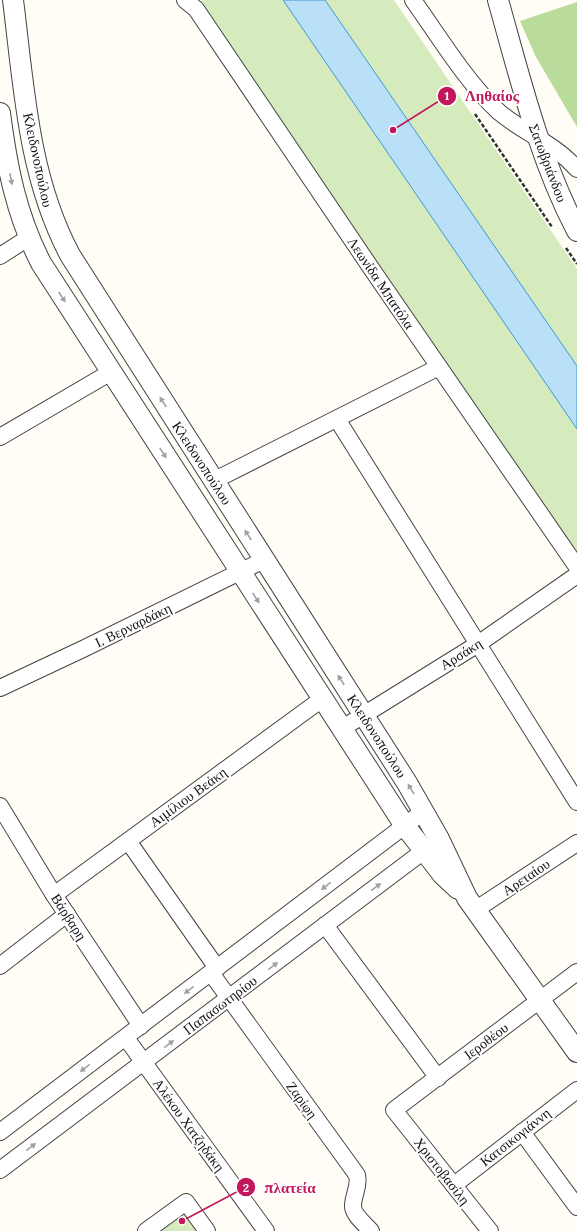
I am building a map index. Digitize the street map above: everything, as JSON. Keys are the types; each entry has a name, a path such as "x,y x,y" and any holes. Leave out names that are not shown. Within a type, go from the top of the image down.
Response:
{"street":[{"name":"Κλειδονοπούλου","path":"13,0 31,141 41,184 53,222 70,255 94,296 364,715 424,811 471,904 577,1052"},
{"name":"Λεωνίδα Μπατόλα","path":"186,0 196,9 577,567"},
{"path":"413,0 450,52 489,102 508,119 559,151 577,169"},
{"name":"Σατωβριάνδου","path":"498,0 537,137 558,192 570,237"},
{"name":"Κλειδονοπούλου","path":"0,113 14,194 28,238 41,263 239,572 405,826 443,875 471,904"},
{"path":"0,256 28,238"},
{"path":"214,481 439,367"},
{"path":"0,437 111,372"},
{"path":"336,419 577,802"},
{"name":"Ι. Βερναρδάκη","path":"0,688 264,560"},
{"name":"Αρσάκη","path":"341,729 478,644 577,575"},
{"name":"Αιμίλιου Βεάκη","path":"54,895 322,699"},
{"name":"Βάρβαρη","path":"0,806 54,895 141,1026"},
{"path":"0,1132 424,811"},
{"name":"Παπασωτηρίου","path":"0,1170 229,999 439,839"},
{"name":"Ζαρίφη","path":"128,841 214,971 229,999 357,1175 358,1182 353,1206 355,1212 371,1231"},
{"name":"Αρεταίου","path":"471,904 577,843"},
{"path":"0,966 67,914"},
{"path":"325,925 438,1078"},
{"name":"Ιεροθέου","path":"394,1110 577,972"},
{"name":"Αλέκου Χατζηδάκη","path":"126,1038 266,1231"},
{"name":"Κατσικογιάννη","path":"454,1185 577,1090"},
{"name":"Χριστοβασίλη","path":"394,1110 490,1231"},
{"path":"522,1132 577,1207"},
{"path":"146,1231 186,1202 207,1231"}],"path":[{"path":"473,112 554,231"},
{"path":"570,237 577,264"}],"green space":[{"path":"201,0 283,0 577,429 577,553 377,264 211,18"},
{"path":"325,0 394,0 577,269 577,366"},
{"path":"577,2 577,127 536,57 520,21"},
{"path":"183,1211 202,1231 155,1231"}],"water":[{"path":"283,0 325,0 577,366 577,429"}],"place":[{"name":"Ληθαίος","path":"393,130"},
{"name":"πλατεία","path":"182,1221"}]}
